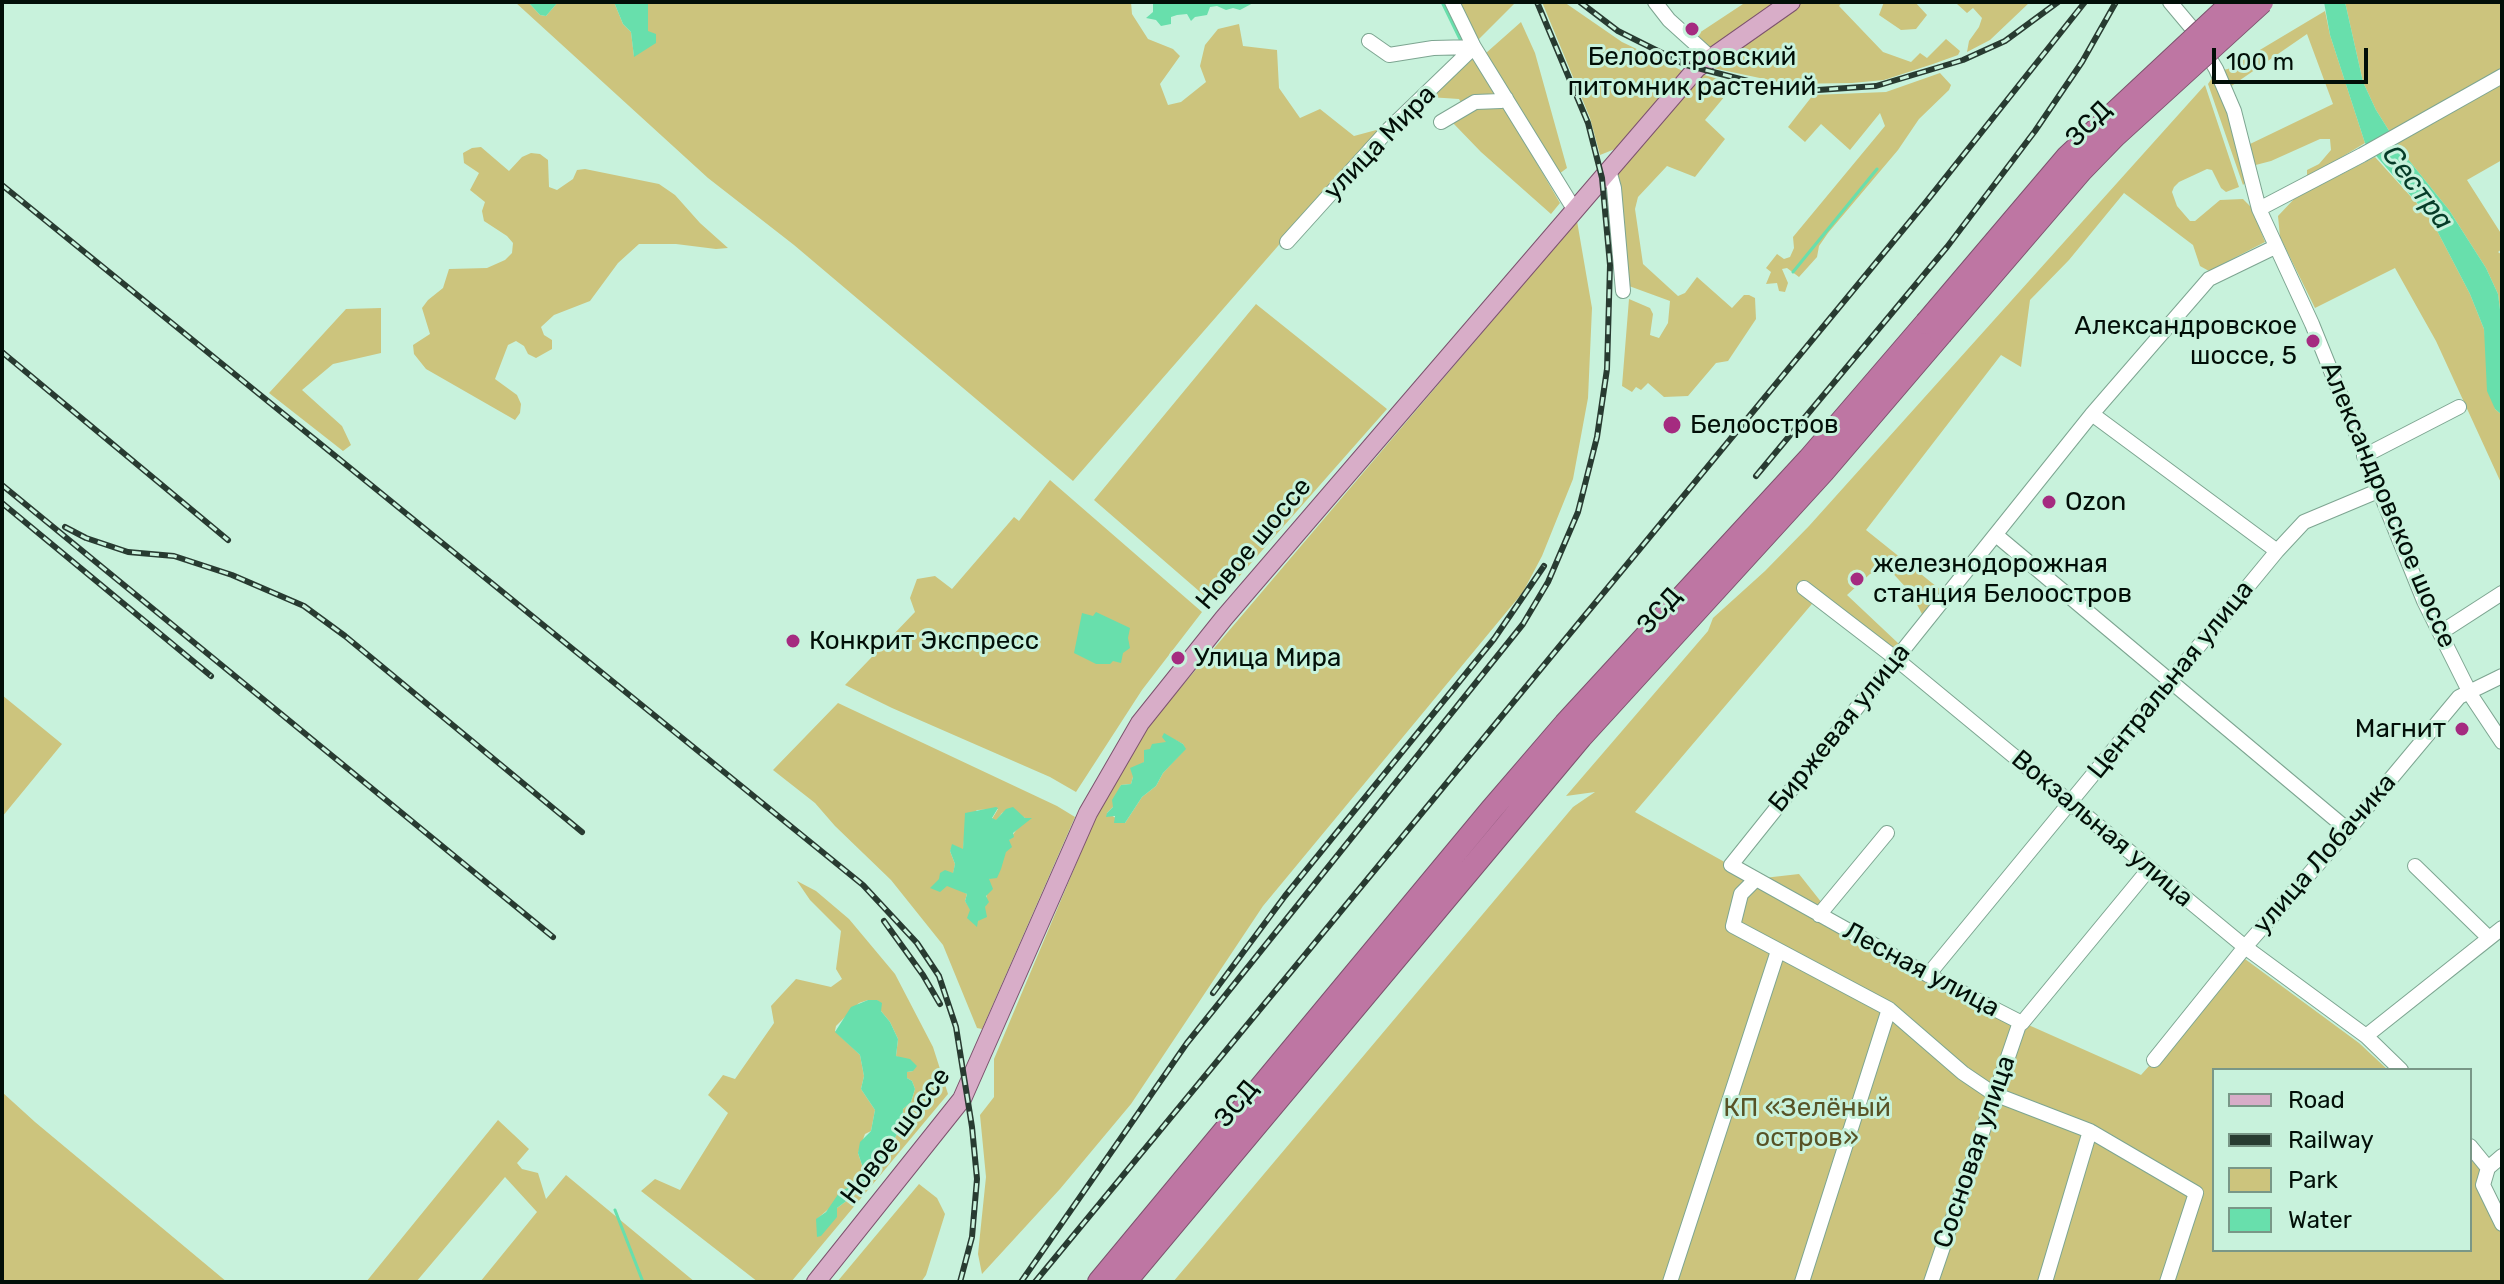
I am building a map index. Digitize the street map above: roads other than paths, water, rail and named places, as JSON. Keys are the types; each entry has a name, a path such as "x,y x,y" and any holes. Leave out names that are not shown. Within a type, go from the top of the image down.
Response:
{"highway":[{"name":"ЗСД","path":"1125,1282 1581,737 1813,483 2067,157 2233,2"},
{"name":"ЗСД","path":"1099,1282 1565,724 2081,171 2262,2"}],"main road":[{"name":"Новое шоссе","path":"816,1282 962,1099 1088,813 1140,723 1224,618 1697,68 1791,2"}],"street":[{"path":"1452,2 1474,47 1574,209"},
{"path":"1655,2 1669,20 1710,57"},
{"name":"Александровское шоссе","path":"2170,2 2204,48 2234,111 2259,209 2312,324 2378,491 2440,633 2469,690 2502,742"},
{"path":"1369,41 1389,55 1433,48 1474,47"},
{"name":"улица Мира","path":"1287,242 1388,130 1474,47"},
{"path":"2259,209 2502,76"},
{"path":"1441,122 1475,102 1506,98"},
{"path":"1609,170 1614,188 1623,291"},
{"name":"Биржевая улица","path":"1731,865 2092,414 2209,279 2275,247"},
{"path":"2364,456 2459,407"},
{"path":"2092,414 2277,551"},
{"name":"Центральная улица","path":"1928,975 2277,551 2304,522 2378,491"},
{"path":"1996,535 2348,830"},
{"name":"Вокзальная улица","path":"1804,588 1895,658 2245,947 2366,1036 2399,1068"},
{"path":"2440,633 2502,593"},
{"path":"2469,690 2502,676"},
{"name":"улица Лобачика","path":"2154,1060 2245,947 2459,697 2469,690"},
{"path":"1819,915 1887,833"},
{"name":"Лесная улица","path":"1731,865 1928,975 2022,1023 2149,869"},
{"path":"2415,866 2489,938"},
{"path":"1756,879 1741,894 1733,926 1889,1009 1963,1073 1994,1094 2090,1131 2196,1193 2167,1282"},
{"path":"2366,1036 2502,928"},
{"path":"1670,1282 1778,951"},
{"path":"1802,1282 1889,1009"},
{"name":"Сосновая улица","path":"1931,1282 2020,1022"},
{"path":"2045,1282 2090,1131"},
{"path":"2472,1148 2488,1168"},
{"path":"2502,1156 2488,1168 2483,1185 2502,1224"}],"water":[{"path":"528,2 558,2 546,16 540,15"},
{"path":"614,2 648,2 648,31 656,34 656,43 634,57 631,32 623,24"},
{"path":"1153,2 1255,2 1240,10 1210,7 1207,15 1191,21 1187,14 1177,15 1171,17 1171,24 1161,26 1156,20 1146,18 1153,12"},
{"name":"Сестра","path":"2324,2 2345,2 2363,82 2376,110 2403,153 2449,210 2486,268 2498,294 2502,325 2502,415 2495,409 2487,391 2484,329 2470,294 2431,219 2365,143 2330,35"},
{"path":"1096,612 1130,628 1130,648 1123,653 1121,663 1096,664 1074,653 1082,613 1093,616"},
{"path":"1164,733 1186,749 1163,773 1156,786 1142,797 1125,823 1114,823 1115,816 1106,817 1113,807 1112,800 1121,785 1131,784 1133,777 1130,768 1144,762 1144,750 1150,749 1152,744 1166,742 1162,737"},
{"path":"996,807 992,818 996,820 1006,809 1013,807 1025,818 1032,818 1013,833 1014,837 1009,840 1012,847 1006,852 997,878 989,879 993,889 986,896 989,902 985,907 987,917 978,921 977,927 967,918 970,910 965,901 967,894 947,886 940,892 930,888 939,879 940,873 945,870 953,873 955,864 950,851 952,844 963,849 965,813"},
{"path":"868,1000 882,1003 881,1011 898,1039 896,1056 910,1059 917,1066 907,1072 907,1078 915,1089 911,1102 903,1109 902,1123 887,1155 874,1166 857,1193 837,1208 837,1217 817,1237 816,1219 826,1212 841,1190 855,1186 863,1168 858,1153 860,1142 871,1131 875,1110 861,1089 864,1076 860,1055 835,1032 851,1007"}],"waterway":[{"path":"1442,2 1460,39"},
{"path":"1793,272 1877,169"},
{"path":"615,1210 643,1282"}],"railway":[{"path":"1021,1282 1187,1043 1523,624 1548,582 1578,512 1597,437 1607,369 1610,265 1602,178 1588,123 1537,2"},
{"path":"1580,2 1618,31 1686,65 1775,88 1818,90 1876,86 1963,60 2005,41 2058,2"},
{"path":"1035,1282 1926,202 2085,2"},
{"path":"1756,476 1947,247 2035,131 2082,62 2116,2"},
{"path":"2,185 863,885 917,943 939,976 956,1027 972,1127 977,1179 972,1237 960,1282"},
{"path":"2,352 228,540"},
{"path":"2,485 553,937"},
{"path":"2,503 211,676"},
{"path":"65,527 86,538 128,552 174,556 232,575 304,606 345,636 582,832"},
{"path":"1213,993 1285,896 1494,639 1544,566"},
{"path":"884,921 940,1004"}],"place":[{"name":"Белоостровский питомник растений","path":"1692,29"},
{"name":"Александровское шоссе, 5","path":"2313,341"},
{"name":"Белоостров","path":"1672,425"},
{"name":"Ozon","path":"2049,502"},
{"name":"железнодорожная станция Белоостров","path":"1857,579"},
{"name":"Конкрит Экспресс","path":"793,641"},
{"name":"Улица Мира","path":"1178,658"},
{"name":"Магнит","path":"2462,729"}],"park label":[{"name":"КП «Зелёный остров»","path":"1807,1123"}]}
